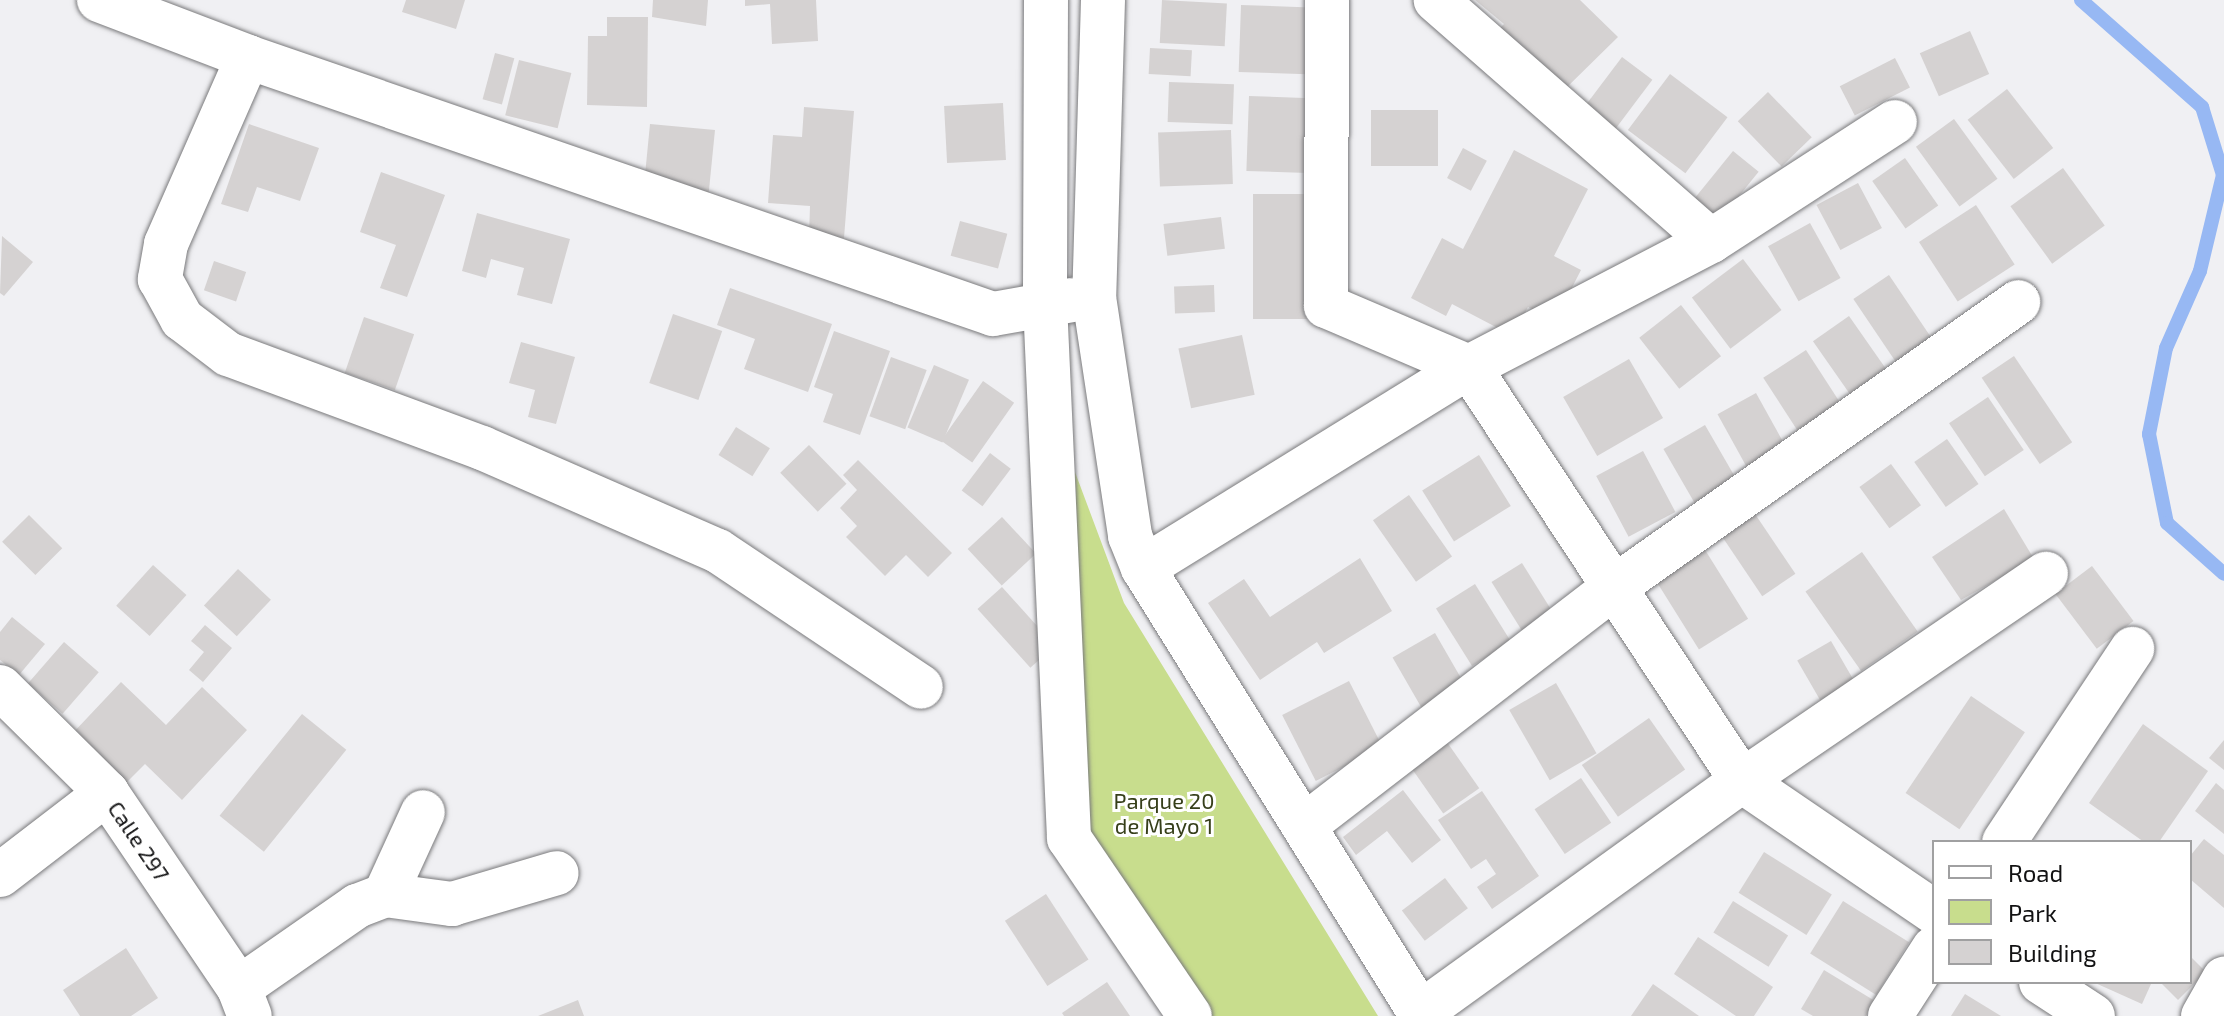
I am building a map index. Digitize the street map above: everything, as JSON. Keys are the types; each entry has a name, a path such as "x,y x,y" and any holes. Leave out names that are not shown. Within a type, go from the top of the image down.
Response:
{"street":[{"path":"1046,0 1045,303 1069,838 1190,1016"},
{"path":"1103,0 1094,297 1130,536 1143,568 1421,1015 1742,781 2046,574"},
{"path":"1327,0 1326,306 1469,367 1742,781 1932,911"},
{"path":"1436,0 1711,241"},
{"path":"98,1 248,57 993,314 1094,297"},
{"path":"248,57 166,244 160,279 182,319 228,354 482,448 718,551 921,687"},
{"path":"1143,568 1469,367 1711,241 1895,122"},
{"path":"1304,826 1613,588 2018,302"},
{"path":"2005,840 2132,649"},
{"name":"Calle 297","path":"0,687 107,793 244,1002"},
{"path":"0,875 107,793"},
{"path":"385,895 423,812"},
{"path":"244,1002 357,906 385,895 452,904 557,873"},
{"path":"1890,1016 1932,951"},
{"path":"2203,1016 2224,979"},
{"path":"2044,984 2093,1016"}],"green space":[{"name":"Parque 20 de Mayo 1","path":"1075,472 1124,603 1378,1016 1209,1016 1087,835"}],"building":[{"path":"406,0 465,0 456,29 402,12"},
{"path":"653,0 708,0 706,26 652,17"},
{"path":"745,0 816,0 818,41 772,44 770,4 745,6"},
{"path":"1162,0 1227,3 1225,46 1160,43"},
{"path":"1475,0 1580,0 1618,37 1563,91 1500,28 1504,24"},
{"path":"1241,5 1317,8 1315,75 1239,72"},
{"path":"607,17 648,17 647,107 587,105 588,36 607,36"},
{"path":"1970,31 1989,74 1939,96 1920,53"},
{"path":"1150,48 1192,50 1191,76 1149,74"},
{"path":"495,53 514,58 502,105 483,99"},
{"path":"1622,57 1652,80 1612,133 1582,111"},
{"path":"1895,58 1910,87 1855,116 1840,86"},
{"path":"519,60 571,73 558,128 505,115"},
{"path":"1670,74 1728,117 1685,173 1628,130"},
{"path":"1169,82 1234,84 1233,124 1168,122"},
{"path":"2007,89 2053,148 2014,179 1968,120"},
{"path":"1768,92 1812,137 1782,166 1738,121"},
{"path":"1249,96 1318,98 1315,173 1246,171"},
{"path":"1003,103 1006,160 947,163 944,106"},
{"path":"804,107 854,111 844,238 809,236 810,206 768,203 773,135 802,137"},
{"path":"1371,110 1438,110 1438,166 1371,166"},
{"path":"1954,119 1997,179 1959,206 1916,147"},
{"path":"249,124 319,148 300,201 257,187 248,212 221,204"},
{"path":"650,124 715,130 708,200 645,175"},
{"path":"1231,130 1233,184 1160,187 1158,133"},
{"path":"1463,148 1487,161 1471,191 1447,178"},
{"path":"1514,150 1588,189 1554,256 1581,270 1555,321 1528,307 1513,336 1452,304 1446,316 1411,298 1442,238 1463,249"},
{"path":"1733,151 1759,172 1711,230 1686,209"},
{"path":"1905,158 1938,206 1906,228 1872,181"},
{"path":"2063,168 2105,225 2052,264 2010,206"},
{"path":"381,172 445,195 407,297 380,288 396,245 360,232"},
{"path":"1858,183 1882,228 1840,250 1817,205"},
{"path":"1253,194 1313,194 1313,319 1253,319"},
{"path":"1976,205 2015,265 1958,302 1919,242"},
{"path":"477,213 570,239 552,304 517,295 524,268 491,259 486,278 462,271"},
{"path":"1221,217 1225,249 1167,256 1163,224"},
{"path":"960,221 1007,234 998,268 951,256"},
{"path":"1810,223 1841,278 1799,301 1768,246"},
{"path":"2,236 33,262 4,296 0,293"},
{"path":"1743,259 1782,310 1730,349 1692,298"},
{"path":"214,261 246,272 236,301 204,290"},
{"path":"1889,275 1931,338 1896,362 1853,299"},
{"path":"1214,285 1215,312 1175,313 1174,286"},
{"path":"730,288 832,324 808,392 744,369 755,339 717,325"},
{"path":"1681,305 1721,356 1679,389 1639,338"},
{"path":"673,314 722,331 698,400 649,383"},
{"path":"1849,316 1886,368 1850,394 1813,341"},
{"path":"364,317 414,334 395,390 345,373"},
{"path":"834,331 890,351 860,435 823,422 833,394 814,387"},
{"path":"1242,335 1255,395 1191,408 1178,349"},
{"path":"521,342 575,357 556,424 528,417 535,390 509,383"},
{"path":"1806,350 1841,404 1798,431 1763,378"},
{"path":"2014,356 2072,442 2040,464 1982,378"},
{"path":"891,357 927,370 905,429 869,416"},
{"path":"1629,359 1663,418 1597,456 1563,397"},
{"path":"934,365 969,380 942,442 907,428"},
{"path":"983,381 1014,403 972,463 941,441"},
{"path":"1756,393 1788,450 1749,471 1718,414"},
{"path":"1988,397 2024,450 1985,476 1949,423"},
{"path":"1705,425 1744,493 1702,517 1663,449"},
{"path":"736,427 770,448 752,476 719,455"},
{"path":"1947,439 1979,484 1946,507 1914,462"},
{"path":"809,445 847,484 818,512 780,473"},
{"path":"1643,451 1675,512 1629,537 1596,476"},
{"path":"990,453 1011,469 982,506 962,491"},
{"path":"1479,455 1511,506 1454,541 1422,491"},
{"path":"858,460 952,553 928,577 906,555 885,576 846,537 857,526 840,508 857,490 843,475"},
{"path":"1891,464 1921,505 1889,528 1859,487"},
{"path":"1409,495 1452,556 1416,582 1373,520"},
{"path":"1749,505 1795,574 1762,596 1716,527"},
{"path":"2004,509 2034,559 1961,600 1932,557"},
{"path":"29,515 62,548 35,575 2,542"},
{"path":"1002,517 1036,554 1002,586 968,549"},
{"path":"1702,545 1748,619 1699,650 1653,576"},
{"path":"1862,552 1918,631 1861,671 1805,592"},
{"path":"1360,558 1392,611 1324,653 1317,642 1260,680 1208,603 1244,579 1270,617"},
{"path":"1522,563 1558,620 1527,639 1491,582"},
{"path":"153,565 186,595 150,636 116,606"},
{"path":"2092,566 2134,621 2097,649 2055,594"},
{"path":"238,569 271,600 237,636 204,606"},
{"path":"1475,584 1511,642 1472,666 1436,608"},
{"path":"1002,587 1055,646 1030,668 977,609"},
{"path":"12,617 45,644 19,675 0,660 0,632"},
{"path":"205,625 232,648 203,682 189,670 204,652 191,641"},
{"path":"1435,633 1468,690 1426,715 1393,658"},
{"path":"1831,641 1854,681 1820,700 1797,660"},
{"path":"64,642 99,672 63,714 28,684"},
{"path":"1349,681 1383,747 1316,781 1282,715"},
{"path":"121,682 166,725 202,687 247,730 182,800 145,764 124,785 71,735"},
{"path":"1556,683 1596,753 1550,780 1509,710"},
{"path":"1971,696 2025,732 1959,829 1906,793"},
{"path":"302,714 346,750 264,852 220,816"},
{"path":"1649,718 1685,770 1618,817 1582,765"},
{"path":"2143,724 2208,771 2160,840 2141,840 2089,803"},
{"path":"1442,735 1479,788 1443,813 1406,760"},
{"path":"2224,740 2224,770 2209,758"},
{"path":"1581,778 1611,823 1565,854 1535,809"},
{"path":"2216,783 2224,790 2224,834 2195,811"},
{"path":"1403,790 1441,840 1412,863 1387,831 1356,855 1343,837"},
{"path":"1482,791 1539,876 1492,909 1477,887 1496,874 1486,859 1471,869 1438,820"},
{"path":"2204,839 2224,855 2224,908 2192,881 2192,854"},
{"path":"1764,852 1832,894 1806,935 1739,893"},
{"path":"1445,878 1468,908 1425,941 1402,910"},
{"path":"1046,894 1088,959 1047,986 1005,921"},
{"path":"1733,901 1788,935 1769,967 1713,932"},
{"path":"1843,901 1909,942 1876,995 1810,954"},
{"path":"1698,937 1773,987 1754,1016 1736,1016 1674,974"},
{"path":"126,948 158,998 131,1016 80,1016 63,990"},
{"path":"2192,958 2206,972 2178,1000 2162,984 2192,984"},
{"path":"1824,970 1875,1001 1866,1016 1813,1016 1801,1009"},
{"path":"1107,982 1130,1016 1064,1016 1062,1013"},
{"path":"1653,984 1699,1016 1631,1016"},
{"path":"2097,984 2151,984 2142,1004"},
{"path":"1965,994 2001,1016 1951,1016"},
{"path":"578,1000 584,1016 538,1016"}],"waterway":[{"path":"2081,0 2202,107 2223,175 2200,271 2166,348 2149,434 2167,523 2224,574"}]}
